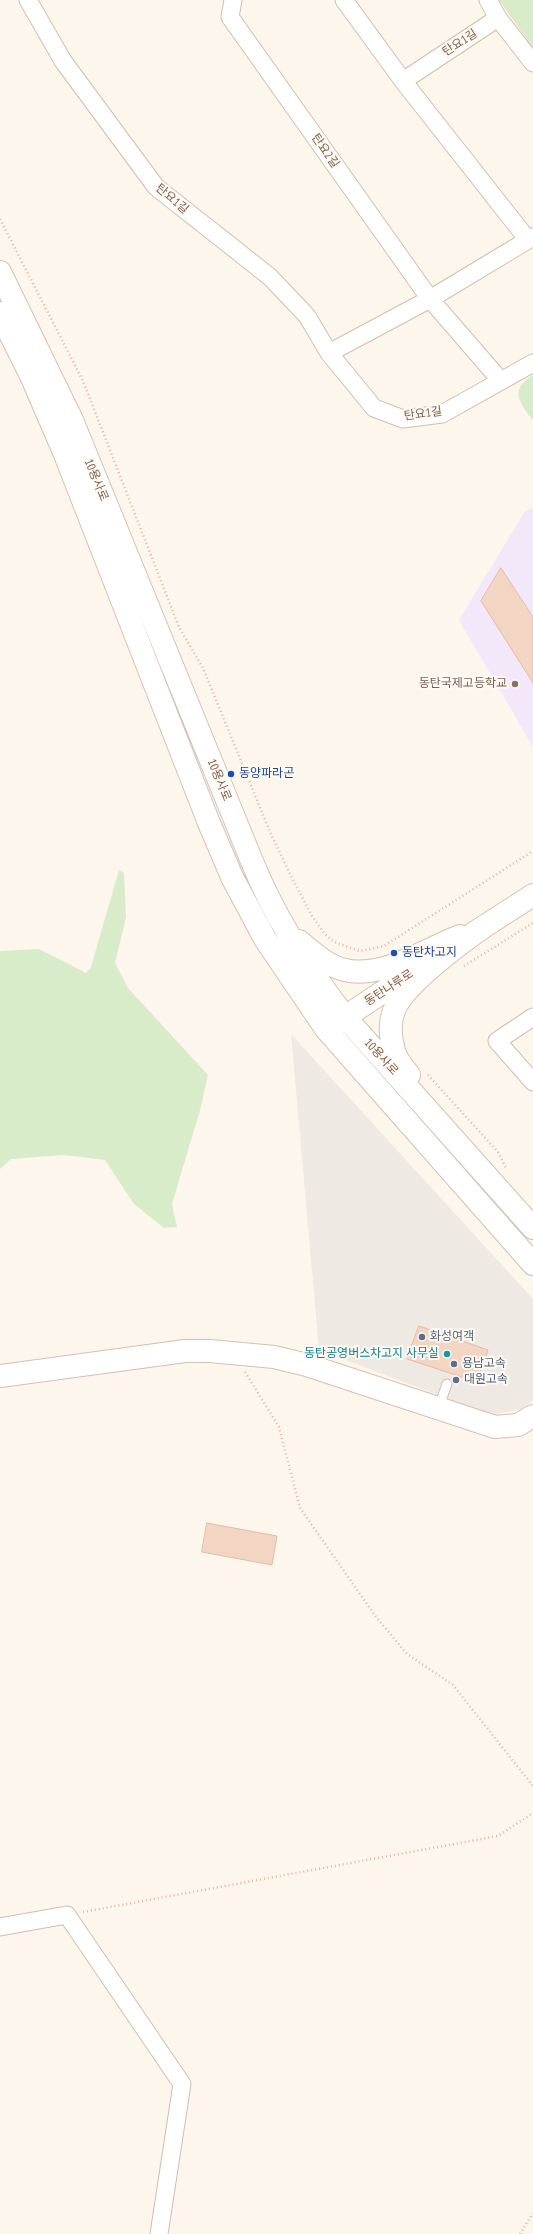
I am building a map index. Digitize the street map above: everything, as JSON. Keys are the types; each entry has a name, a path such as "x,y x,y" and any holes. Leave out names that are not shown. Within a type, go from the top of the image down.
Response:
{"street":[{"name":"탄요1길","path":"28,0 63,61 156,187 270,277 307,316 329,353 374,408 403,419 442,414 533,363"},
{"name":"탄요2길","path":"233,0 230,17 430,299 501,381"},
{"path":"329,353 430,299 531,239 403,81 344,0"},
{"path":"488,0 498,18 533,63"},
{"name":"탄요1길","path":"403,81 498,18"},
{"name":"10용사로","path":"0,272 72,420 251,859 264,890 282,924 324,990 345,1017 500,1176 533,1228"},
{"name":"10용사로","path":"0,313 32,378 64,452 232,877 265,939 326,1029 533,1264"},
{"name":"동탄나루로","path":"326,1029 533,894"},
{"path":"282,924 299,942 330,964 344,970 367,972 383,969 485,926"},
{"path":"485,926 464,940 406,992 396,1006 392,1020 391,1034 394,1053 409,1075 500,1176"},
{"path":"533,1017 497,1041 533,1082"},
{"path":"0,1376 185,1351 234,1353 274,1358 307,1365 495,1427 518,1425 533,1416"},
{"path":"0,1926 67,1915 182,2084 160,2234"}],"lane":[{"path":"438,1409 447,1384"}],"path":[{"path":"0,220 83,381 180,627 204,668 270,832 292,878 324,933 334,942 353,950 360,951 384,946 533,851"},
{"path":"461,969 533,922"},
{"path":"424,1071 498,1152 500,1176"},
{"path":"234,1353 279,1427 300,1508 376,1617 407,1654 453,1685 533,1786"},
{"path":"67,1915 498,1836 533,1813"},
{"path":"520,2234 533,2213"}],"shaded area":[{"name":"동탄국제고등학교","path":"533,508 533,747 459,620 525,511"},
{"path":"291,1034 533,1299 533,1400 523,1409 491,1415 319,1350"}],"green space":[{"path":"499,0 533,0 533,48"},
{"path":"533,375 533,421 521,402 519,392 525,381"},
{"path":"119,870 124,873 126,917 115,963 128,988 208,1075 200,1110 172,1204 177,1227 164,1228 134,1204 105,1160 64,1155 11,1159 0,1169 0,951 39,949 86,973 91,967"}],"building":[{"path":"501,568 533,617 533,683 481,601"},
{"name":"동탄공영버스차고지 사무실","path":"419,1326 488,1350 477,1382 407,1359"},
{"path":"207,1523 277,1536 272,1565 202,1552"}],"place":[{"name":"동탄국제고등학교","path":"515,684"},
{"name":"동양파라곤","path":"231,774"},
{"name":"동탄차고지","path":"394,953"},
{"name":"화성여객","path":"422,1337"},
{"name":"동탄공영버스차고지 사무실","path":"447,1354"},
{"name":"용남고속","path":"454,1364"},
{"name":"대원고속","path":"456,1380"}]}
